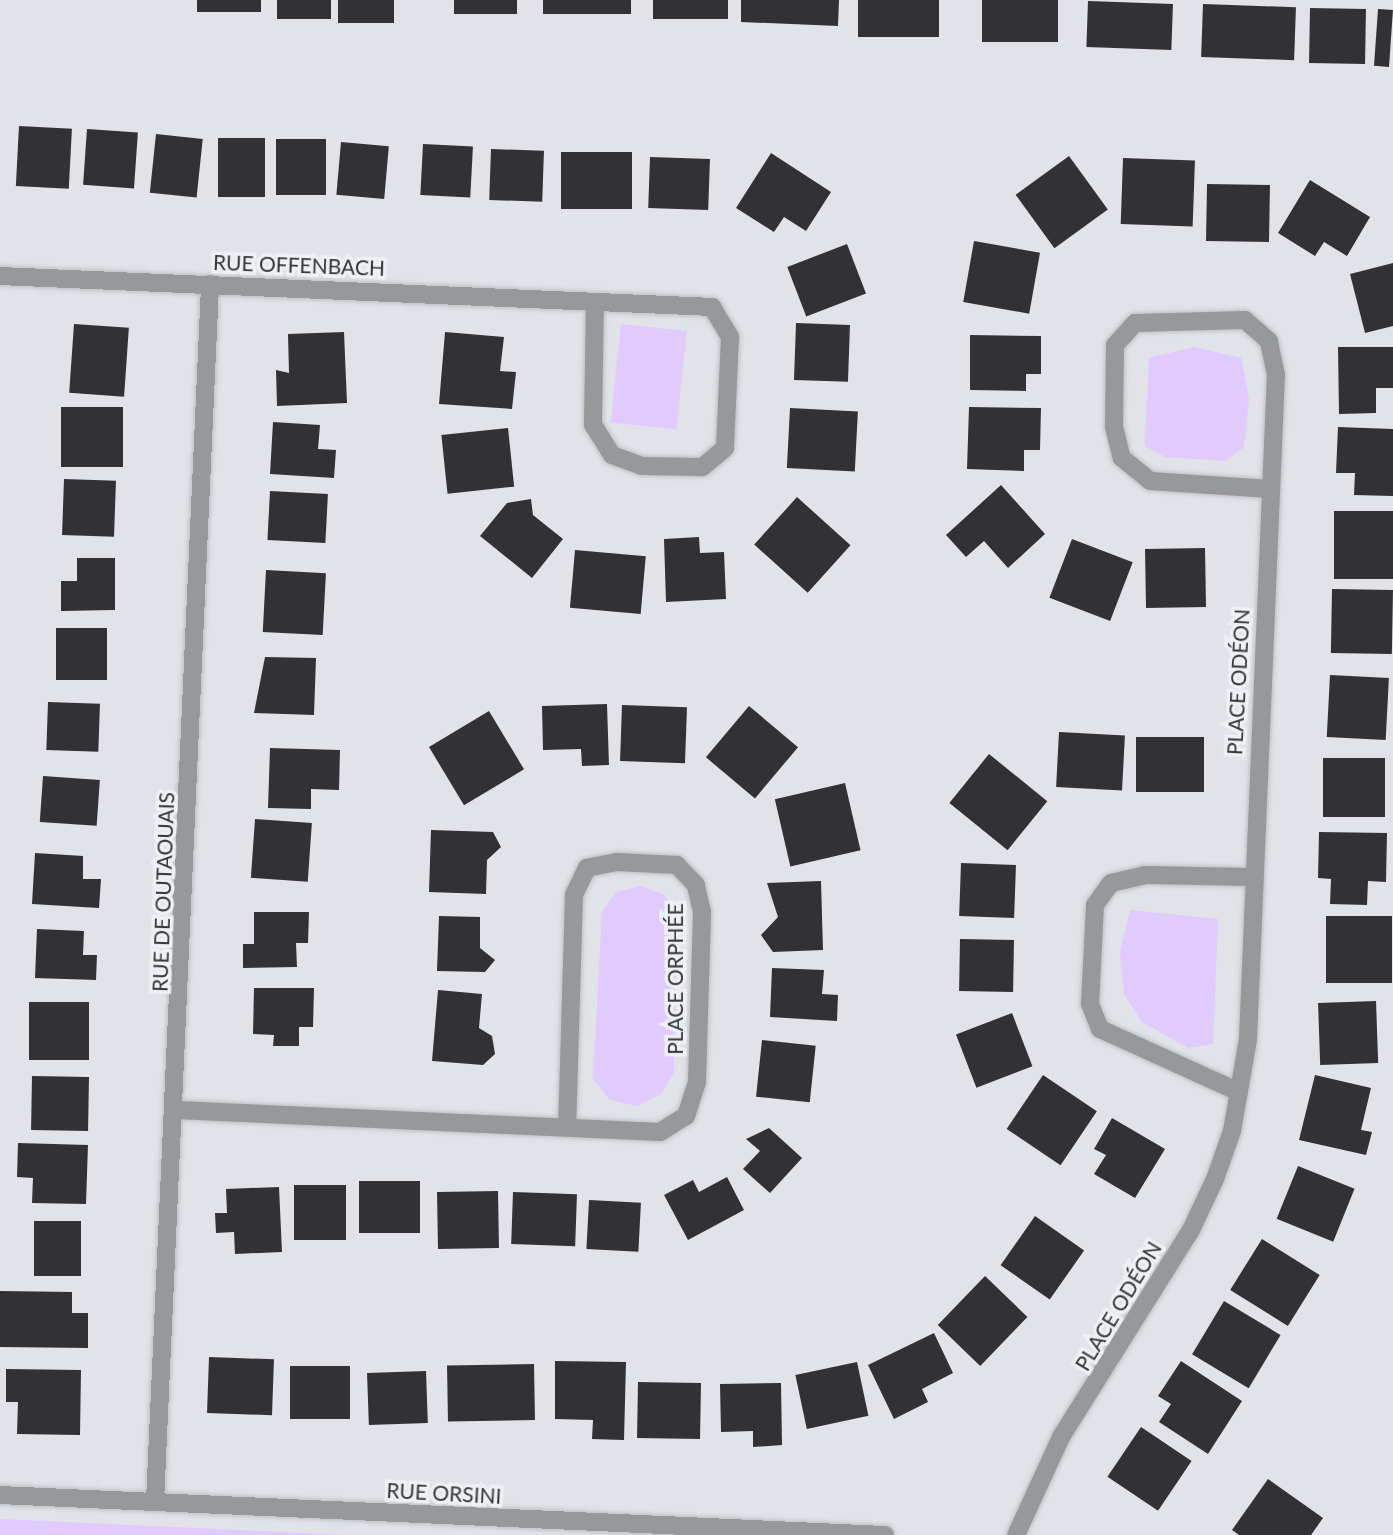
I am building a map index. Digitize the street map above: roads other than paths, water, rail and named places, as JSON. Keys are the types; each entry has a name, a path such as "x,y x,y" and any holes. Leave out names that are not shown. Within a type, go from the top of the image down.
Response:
{"street":[{"name":"RUE OFFENBACH","path":"0,276 712,307 730,337 725,448 702,467 642,466 612,455 593,425 595,303"},
{"name":"RUE DE OUTAOUAIS","path":"155,1502 177,1110 210,284"},
{"name":"PLACE ODÉON","path":"1016,1535 1061,1437 1191,1230 1232,1131 1248,1039 1252,877 1276,375 1269,341 1245,320 1135,323 1115,345 1114,427 1122,458 1150,481 1270,489"},
{"name":"PLACE ORPHÉE","path":"177,1110 567,1125 660,1132 686,1116 697,1082 702,912 696,886 677,865 617,862 587,869 574,895 567,1125"},
{"path":"1238,1092 1100,1029 1090,1004 1095,905 1111,883 1145,875 1252,877"},
{"name":"RUE ORSINI","path":"0,1495 886,1535"}]}
